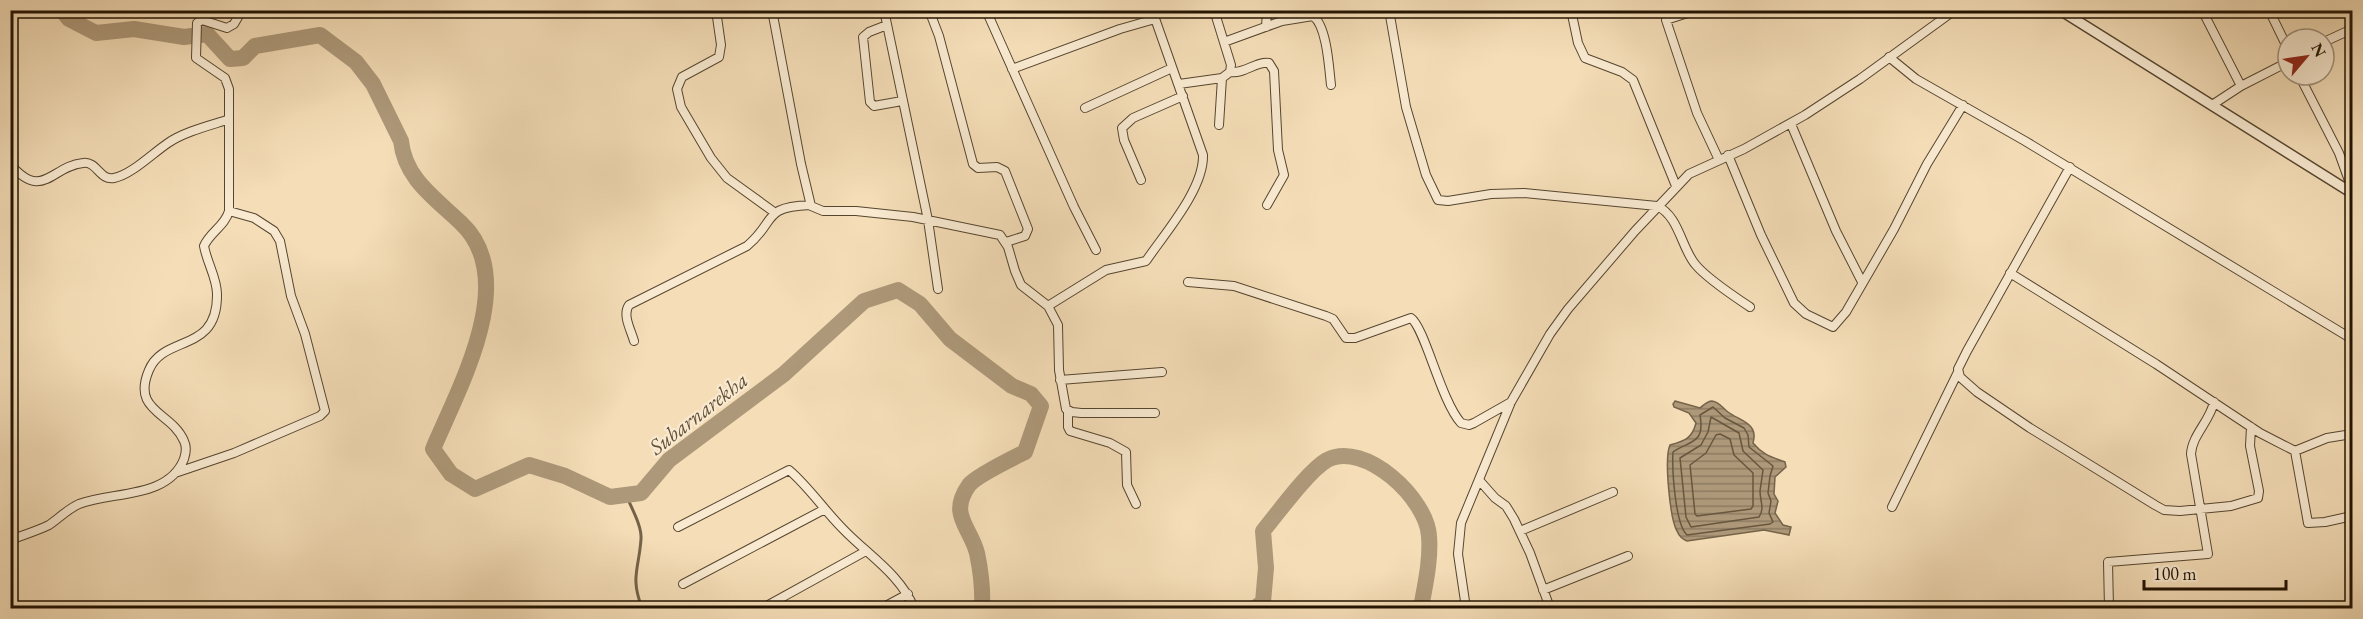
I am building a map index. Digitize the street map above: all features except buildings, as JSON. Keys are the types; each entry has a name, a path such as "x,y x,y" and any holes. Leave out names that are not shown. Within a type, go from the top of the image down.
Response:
{"street":[{"path":"177,472 186,453 184,440 148,402 144,390 150,367 156,359 198,338 209,326 218,296 204,246 214,230 227,219 229,211 227,81 219,72 196,58 196,30 197,23 202,20 227,28 234,24 242,10"},
{"path":"716,10 719,57 682,77 677,89 681,107 711,158 727,178 774,212"},
{"path":"772,10 810,205"},
{"path":"884,10 928,220 938,289"},
{"path":"929,10 939,36 973,164 978,168 997,167 1005,171 1028,229 1027,234 1022,238 1006,242"},
{"path":"986,10 1096,250"},
{"path":"1214,10 1231,65 1230,72"},
{"path":"1266,27 1267,10"},
{"path":"1389,10 1406,107 1423,166 1438,200 1448,201 1491,194 1524,193 1657,206 1671,217 1688,254 1701,271 1750,307"},
{"path":"1571,10 1578,43 1586,58 1622,72 1633,80 1676,186"},
{"path":"1697,10 1666,20 1697,113 1719,160"},
{"path":"1466,609 1459,564 1461,523 1511,402 1550,334 1568,309 1657,206 1689,174 1791,123 1860,80 1955,10"},
{"path":"2060,10 2352,191"},
{"path":"2202,10 2241,86"},
{"path":"2269,10 2277,27"},
{"path":"1012,69 1154,15 1203,160 1194,189 1146,261 1106,270 1048,306"},
{"path":"1224,42 1282,21 1303,16 1316,17 1324,39 1331,85"},
{"path":"887,26 866,34 862,42 870,102 874,106 902,101"},
{"path":"2336,36 2352,29"},
{"path":"1889,57 1916,79 2070,167 2352,339"},
{"path":"1179,84 1222,78 1230,72 1243,72 1264,62 1269,63 1274,71 1278,150 1284,175 1267,205"},
{"path":"1085,108 1172,68"},
{"path":"2212,105 2241,86 2276,68"},
{"path":"1219,125 1222,78"},
{"path":"2305,87 2339,153 2352,191"},
{"path":"1142,180 1124,140 1122,128 1133,118 1183,96"},
{"path":"1728,155 1764,242 1797,308 1833,327 1846,312 1894,229 1927,164 1963,105"},
{"path":"10,164 19,173 34,181 42,180 86,162 94,166 105,177 113,179 126,173 169,142 227,120"},
{"path":"1791,123 1836,231 1862,282"},
{"path":"1892,507 1967,351 2070,167"},
{"path":"634,341 626,315 629,305 747,246 756,239 774,212 792,205 810,205 824,211 870,213 928,220 997,234 1006,242 1021,285 1048,306 1058,325 1060,380 1064,405 1068,411 1070,431 1110,443 1126,452 1127,485 1136,504"},
{"path":"10,540 46,526 77,505 156,486 177,472 250,447 320,416 325,411 305,334 291,296 280,241 274,231 254,218 229,211"},
{"path":"2010,273 2157,364 2251,427 2295,451"},
{"path":"1188,282 1234,286 1326,316 1333,320 1344,337 1349,338 1411,318 1418,327 1440,387 1461,423 1469,425 1474,423 1511,402"},
{"path":"1060,380 1162,372"},
{"path":"1958,372 1964,381 1977,392 2022,423 2154,505 2172,512 2231,506 2259,497 2250,446 2251,427"},
{"path":"2109,609 2108,562 2208,554 2191,449 2210,415 2214,402"},
{"path":"1068,411 1155,413"},
{"path":"2295,451 2327,438 2352,434"},
{"path":"2295,451 2308,523 2352,516"},
{"path":"678,527 788,469 825,509 892,574 908,594 914,609"},
{"path":"1479,480 1495,498 1506,506 1520,531 1550,609"},
{"path":"1520,531 1613,492"},
{"path":"683,584 825,509"},
{"path":"762,609 866,550"},
{"path":"1543,590 1628,556"},
{"path":"882,609 908,594"}],"water":[{"path":"1675,401 1700,408 1712,401 1717,403 1751,427 1754,436 1753,443 1761,451 1785,462 1786,467 1775,477 1774,494 1778,501 1775,513 1783,525 1791,527 1789,535 1764,530 1687,541 1680,536 1674,524 1670,502 1668,452 1670,445 1690,436 1696,423 1689,413 1674,407"}],"waterway":[{"name":"Subarnarekha","path":"62,10 69,19 96,33 134,29 184,37 207,34 230,59 243,58 255,46 320,35 356,62 373,84 401,141 408,166 415,177 461,223 478,246 485,274 485,303 479,334 469,366 433,449 451,474 475,489 529,465 565,476 610,497 641,493 669,460 784,374 864,301 898,290 920,304 950,339 1012,386 1031,394 1041,406 1025,452 979,477 969,485 960,504 962,520 977,553 982,608"},
{"name":"Subarnarekha","path":"1255,608 1263,602 1266,568 1263,531 1319,465 1342,456 1359,458 1392,477 1406,490 1426,521 1429,554 1421,608"},
{"path":"626,495 641,534 636,588 642,608"}]}
